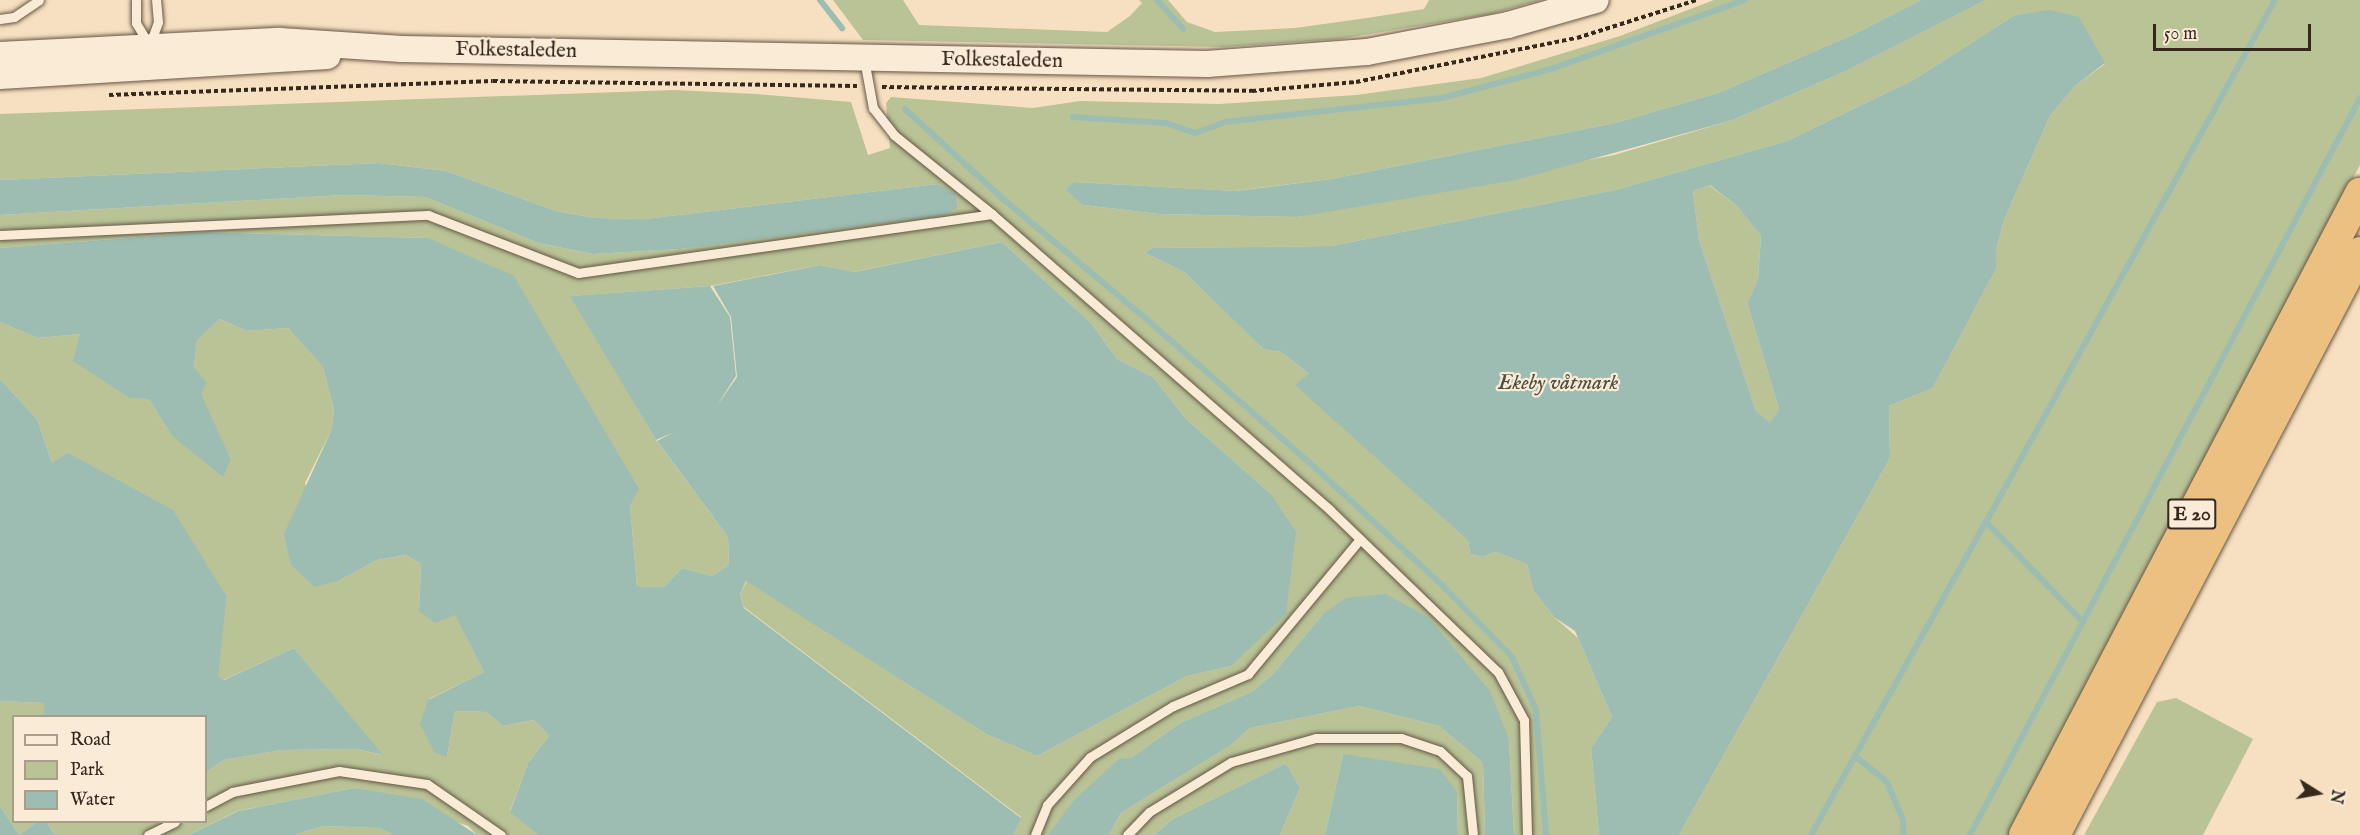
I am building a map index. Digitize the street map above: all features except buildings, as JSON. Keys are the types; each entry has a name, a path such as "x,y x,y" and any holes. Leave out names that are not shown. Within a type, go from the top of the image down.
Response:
{"highway":[{"name":"E 20","path":"2024,835 2360,194"},
{"name":"E 20","path":"2055,835 2360,252"}],"main road":[{"name":"Folkestaleden","path":"0,76 280,41 402,49 1208,64 1367,52 1434,40 1596,0"},
{"name":"Folkestaleden","path":"0,55 149,57"}],"lane":[{"path":"0,19 14,17 39,0"},
{"path":"136,0 136,23 149,57"},
{"path":"149,57 158,22 156,0"},
{"path":"864,59 873,108 894,135 992,214 1360,539 1498,672 1524,720 1527,835"},
{"path":"0,235 428,215 578,273 992,214"},
{"path":"1035,835 1047,805 1090,756 1173,706 1248,674 1360,539"},
{"path":"1127,835 1149,812 1231,762 1316,738 1401,738 1440,751 1467,776 1473,835"},
{"path":"207,805 232,792 339,771 428,784 501,835"},
{"path":"148,835 173,823"}],"green space":[{"path":"833,0 903,0 919,25 1107,32 1130,16 1142,3 1139,0 1168,0 1187,22 1215,32 1295,28 1367,18 1424,9 1429,0 1541,0 1491,14 1340,39 1224,47 863,40"},
{"path":"1714,0 1921,0 1852,35 1718,93 1615,123 1331,179 1234,191 1074,182 1083,205 1159,214 1297,217 1614,155 1733,120 1846,71 1986,0 2360,0 2360,165 2010,835 1679,835 1890,458 1889,406 1933,388 1996,269 1996,250 2004,220 2050,116 2075,86 2105,64 2013,16 1915,79 1787,141 1615,190 1331,246 1152,248 1145,253 1184,272 1263,349 1281,352 1310,375 1296,385 1468,541 1470,554 1483,557 1495,552 1527,564 1533,590 1554,617 1578,638 1612,717 1591,748 1599,835 1514,835 1509,740 1323,614 1273,674 1253,691 1180,723 1131,758 1048,835 1014,835 1021,817 744,607 740,594 747,581 986,734 1037,756 1187,676 1231,666 1271,494 1186,419 1153,377 1117,359 1092,324 1002,242 853,272 820,265 710,286 571,296 656,440 728,537 729,565 712,576 682,568 664,587 637,586 630,505 428,238 202,232 0,248 0,215 344,195 425,197 538,243 593,254 680,249 958,207 955,195 937,184 645,219 595,218 556,211 446,171 379,163 0,180 0,114 675,90 851,102 868,155 890,148 886,103 891,97 1033,108 1080,101 1219,104 1356,95 1481,78 1620,36"},
{"path":"1709,185 1737,206 1761,236 1758,279 1747,303 1779,409 1770,424 1756,411 1699,240 1693,191"},
{"path":"220,319 246,331 288,328 323,367 334,410 331,431 305,483 338,581 377,560 406,555 421,564 419,611 455,614 484,672 429,699 447,757 455,711 486,712 503,726 534,720 549,736 528,763 510,811 538,835 477,835 468,826 354,788 237,811 189,835 54,835 48,823 207,823 207,771 224,760 282,750 356,749 382,755 294,648 223,680 217,676 227,597 52,463 37,419 0,379 0,322 38,338 80,334 149,399 171,435 231,459 200,394 194,367 197,341"},
{"path":"2176,698 2253,739 2203,835 2084,835 2157,702"},
{"path":"0,701 45,703 44,715 12,715 12,823 36,823 19,835 0,806"},
{"path":"1359,706 1439,726 1483,763 1485,835 1458,835 1457,792 1343,754 1325,835 1280,835 1300,788 1286,763 1173,819 1154,835 1109,835 1121,813 1231,745 1250,728"},
{"path":"323,826 379,828 394,835 294,835"}],"water":[{"path":"1921,0 1986,0 1846,71 1733,120 1516,180 1297,217 1159,214 1083,205 1066,190 1074,182 1235,191 1331,179 1615,123 1718,93 1852,35"},
{"name":"Ekeby våtmark","path":"2049,10 2079,17 2105,63 2075,86 2050,116 2004,220 1996,250 1996,269 1933,388 1889,406 1890,458 1679,835 1599,835 1591,748 1612,717 1575,631 1554,617 1533,590 1527,564 1495,552 1483,557 1470,554 1468,541 1295,385 1309,374 1281,352 1263,349 1184,272 1145,253 1152,248 1331,246 1615,190 1787,141 1915,79 2013,16","holes":["1710,185 1737,206 1761,236 1758,279 1747,303 1779,409 1770,423 1756,411 1699,240 1693,191"]},
{"path":"379,163 446,171 556,211 595,218 645,219 937,184 955,194 958,207 945,215 680,249 593,254 538,243 425,197 344,195 0,215 0,180"},
{"path":"202,232 428,238 514,276 639,489 630,505 637,586 664,587 682,568 712,576 729,565 728,537 657,441 674,432 656,440 570,296 710,286 730,317 736,376 716,407 737,377 731,317 713,286 820,265 854,272 1002,242 1092,324 1117,359 1153,377 1186,419 1271,494 1296,532 1286,614 1231,666 1187,676 1037,756 986,734 746,581 740,594 744,608 1021,818 1014,835 538,835 510,812 528,763 549,736 534,720 503,726 486,712 455,711 447,757 435,753 420,724 428,700 484,672 455,615 435,623 419,611 421,564 406,555 377,560 338,581 315,587 291,565 284,534 331,431 334,410 323,367 288,328 246,331 220,319 197,341 194,367 207,383 201,394 231,459 223,477 171,435 149,399 130,398 73,361 80,334 38,338 0,322 0,248"},
{"path":"0,379 37,419 52,463 68,453 173,510 227,597 218,676 224,680 294,648 383,755 356,749 282,750 224,760 207,771 207,715 44,715 44,703 0,701"},
{"path":"1386,594 1429,618 1490,691 1509,740 1514,835 1485,835 1483,763 1439,726 1359,706 1250,728 1231,745 1121,813 1109,835 1048,835 1074,800 1119,759 1131,758 1180,723 1253,691 1273,674 1323,614 1346,598"},
{"path":"1343,754 1440,769 1457,792 1458,835 1325,835"},
{"path":"1286,763 1300,788 1280,835 1154,835 1173,819"},
{"path":"354,788 422,799 477,835 394,835 379,828 323,826 294,835 189,835 238,811"},
{"path":"0,806 19,835 0,835"},
{"path":"36,823 48,823 54,835 19,835"}],"waterway":[{"path":"820,0 842,28"},
{"path":"1157,0 1183,29"},
{"path":"1073,117 1166,123 1195,133 1225,122 1442,98 1551,69 1745,0"},
{"path":"2083,622 1986,522 2275,0"},
{"path":"1970,835 2360,98"},
{"path":"905,109 1002,198 1152,324 1322,474 1444,587 1512,657 1536,710 1546,835"},
{"path":"1855,756 1986,522"},
{"path":"1811,835 1855,756 1887,782 1903,820 1903,835"}]}
